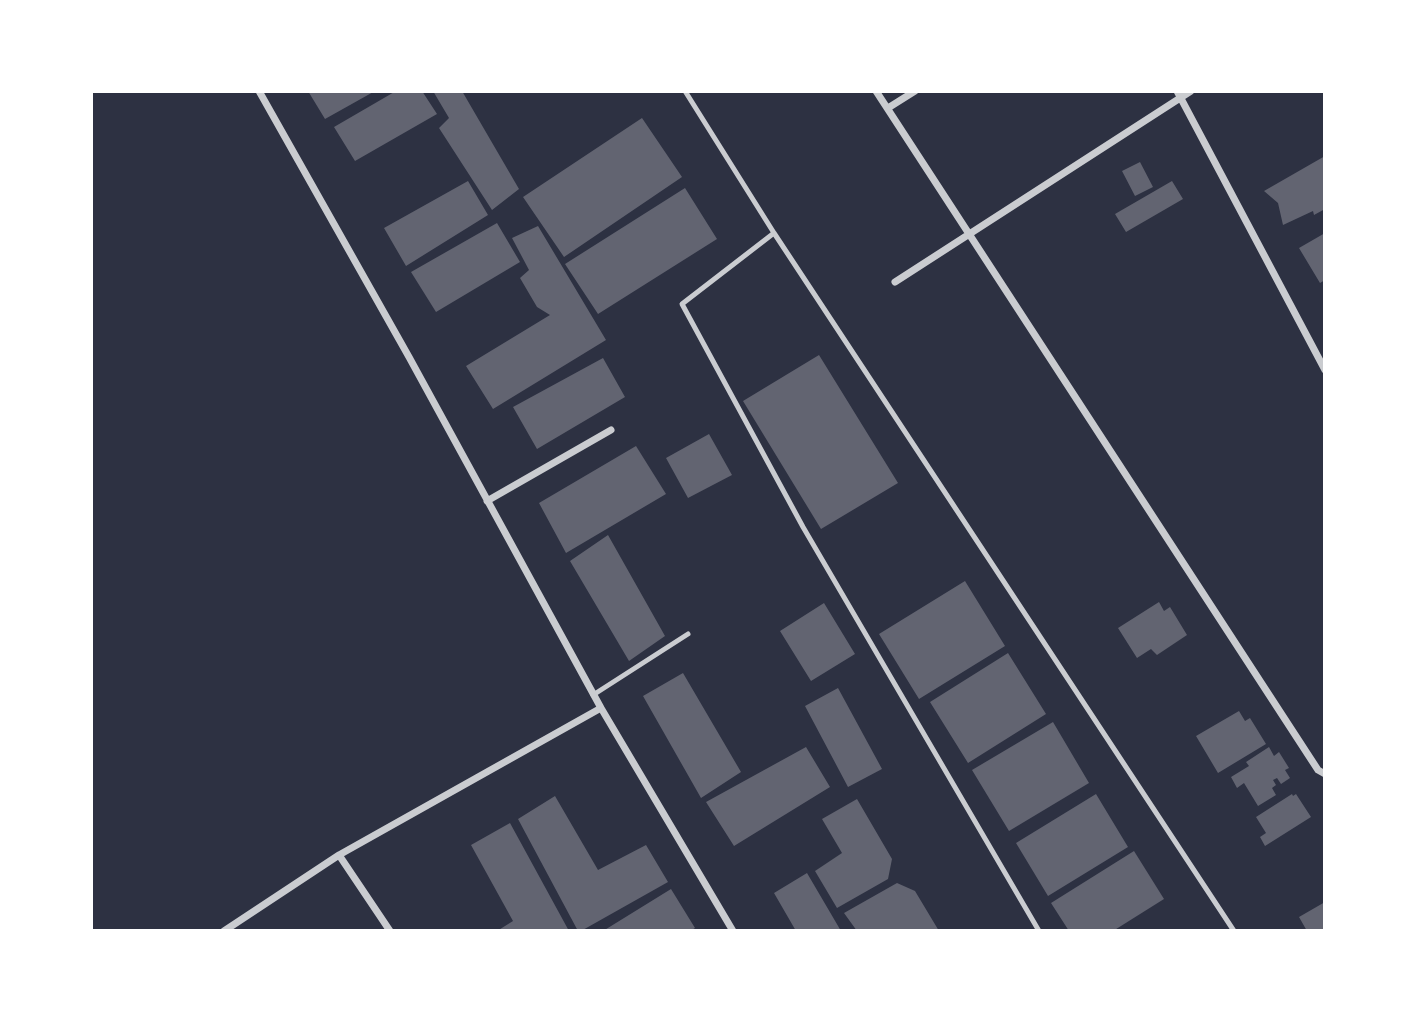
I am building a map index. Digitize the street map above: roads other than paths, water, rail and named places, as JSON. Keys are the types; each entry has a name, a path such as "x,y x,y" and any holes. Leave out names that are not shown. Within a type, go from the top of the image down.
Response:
{"street":[{"path":"259,91 410,357 593,695 733,931"},
{"path":"876,91 1318,770 1325,774"},
{"path":"888,108 915,91"},
{"path":"895,282 1179,94 1191,91"},
{"path":"1179,94 1325,370"},
{"path":"487,501 611,430"},
{"path":"224,931 339,855 601,708"},
{"path":"339,855 390,931"}],"lane":[{"path":"685,91 774,233 1234,931"},
{"path":"774,233 682,304 803,527 1040,931"},
{"path":"593,695 688,634"}]}
